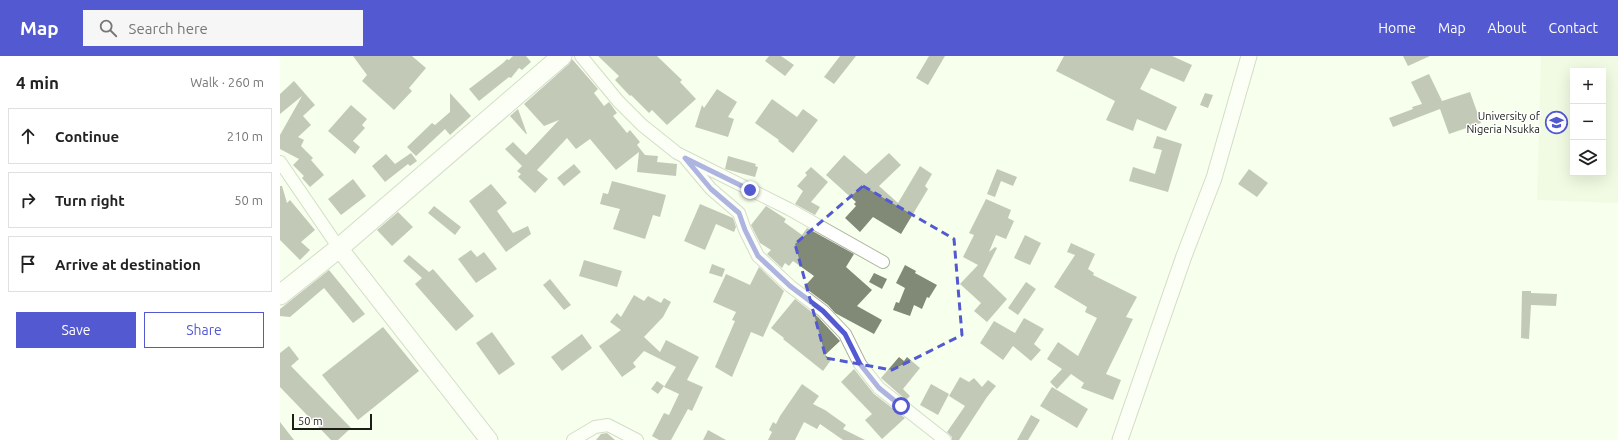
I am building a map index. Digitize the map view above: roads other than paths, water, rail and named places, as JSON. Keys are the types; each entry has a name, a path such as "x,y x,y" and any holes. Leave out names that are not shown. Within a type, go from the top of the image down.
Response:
{"main road":[{"path":"280,295 339,248 562,56"},
{"path":"339,248 484,438"}],"street":[{"path":"581,56 618,101 642,125 677,153 789,209 883,262"},
{"path":"1120,440 1184,256 1214,178 1249,56"},
{"path":"685,158 711,189 739,213 745,230 758,256 790,286 823,311 845,334 860,364 879,388 946,440"},
{"path":"280,162 339,248"},
{"path":"573,440 595,427 608,425 637,440"}],"place":[{"name":"University of Nigeria Nsukka","path":"1556,122"}]}
